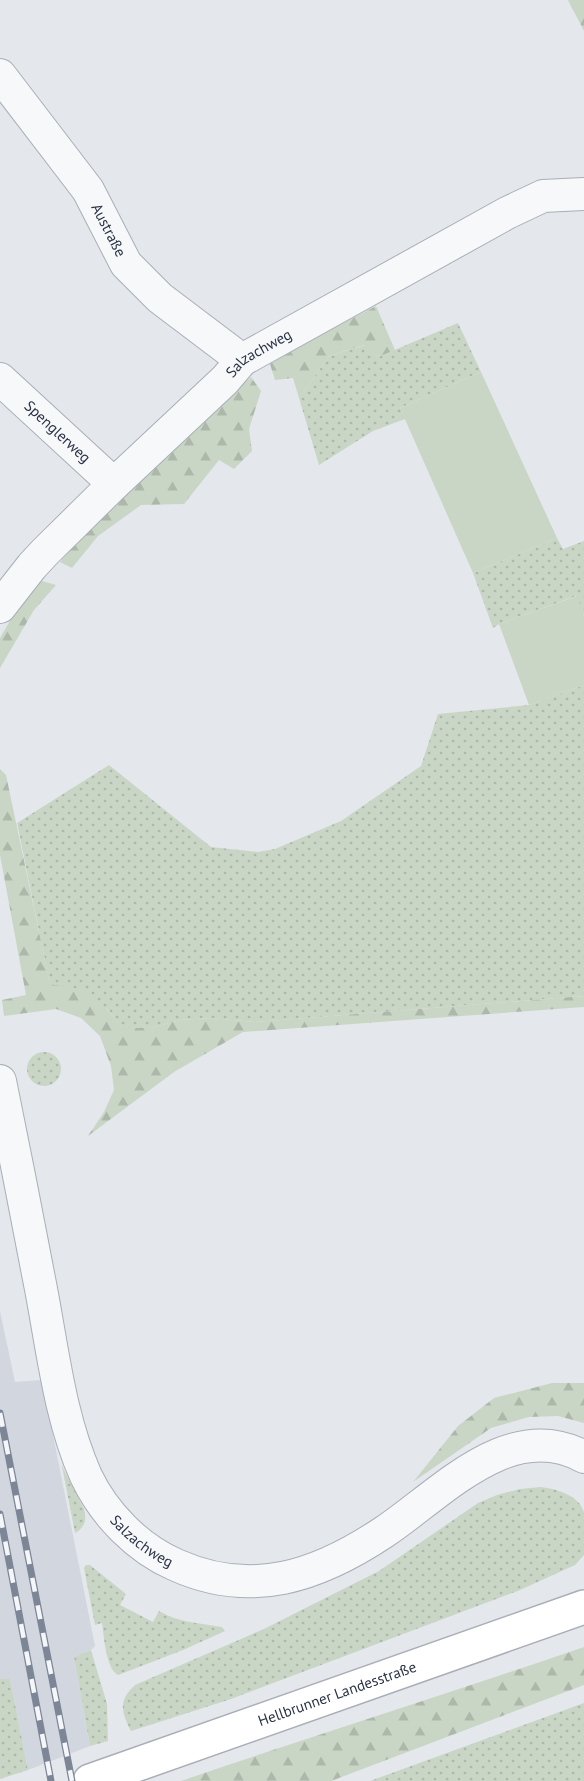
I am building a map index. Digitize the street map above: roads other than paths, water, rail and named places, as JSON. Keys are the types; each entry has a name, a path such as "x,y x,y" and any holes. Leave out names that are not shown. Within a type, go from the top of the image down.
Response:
{"main road":[{"name":"Hellbrunner Landesstraße","path":"90,1781 584,1607"}],"street":[{"name":"Austraße","path":"0,75 88,190 126,264 160,298 242,360"},
{"name":"Salzachweg","path":"0,607 32,566 114,484 225,380 242,360 507,213 543,196 584,194"},
{"name":"Spenglerweg","path":"0,379 114,484"},
{"name":"Salzachweg","path":"0,1081 58,1385 72,1439 87,1478 105,1506 120,1525 140,1544 167,1561 194,1573 224,1581 257,1582 291,1578 330,1564 361,1547 387,1531 479,1464 499,1454 521,1447 543,1445 574,1451 584,1457"}],"railway":[{"path":"0,1413 72,1781"},
{"path":"0,1514 51,1781"}]}
